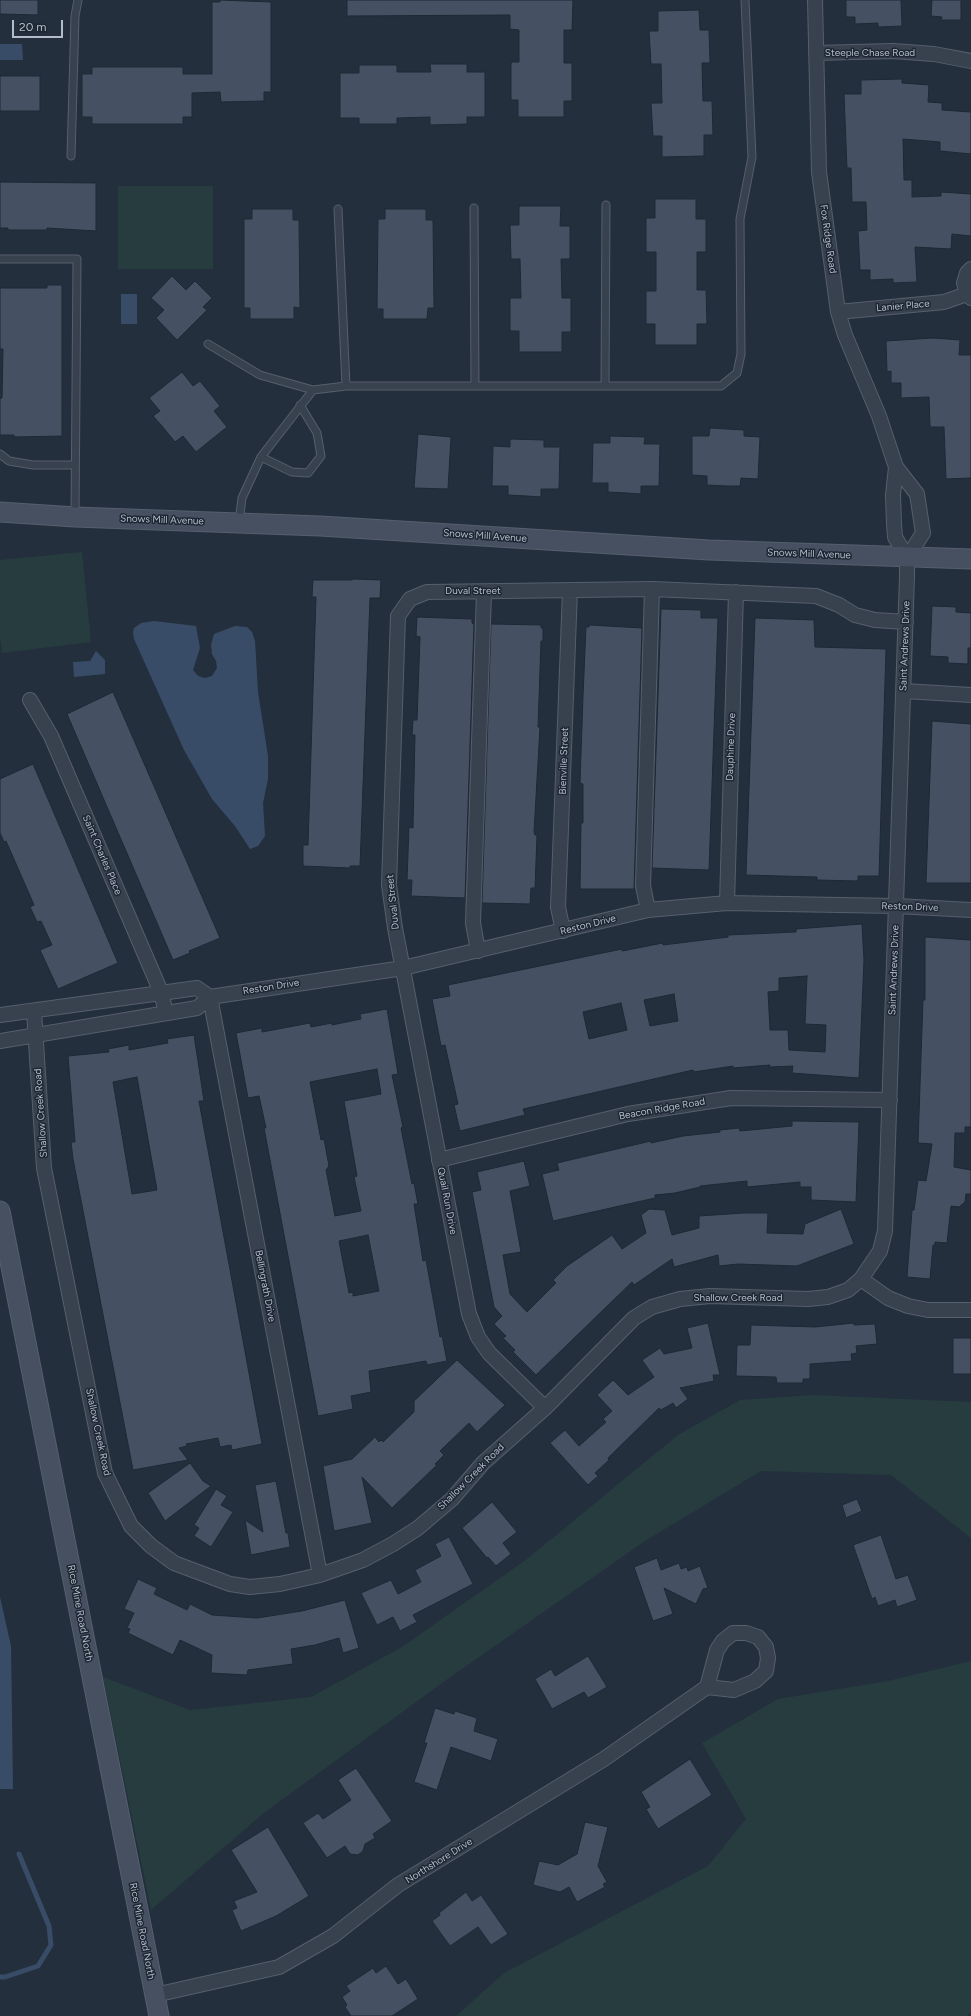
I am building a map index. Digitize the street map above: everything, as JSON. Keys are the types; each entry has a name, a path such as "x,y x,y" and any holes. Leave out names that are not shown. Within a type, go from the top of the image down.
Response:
{"main road":[{"name":"Snows Mill Avenue","path":"0,512 75,517 320,526 709,550 971,559"},
{"name":"Rice Mine Road North","path":"0,1211 159,2016"}],"street":[{"name":"Fox Ridge Road","path":"816,0 819,172 838,312 845,335 879,416 896,467 917,494 923,533 907,558 895,536 893,495 896,467"},
{"name":"Steeple Chase Road","path":"816,54 893,52 934,54 971,61"},
{"name":"Lanier Place","path":"838,312 944,302 969,296 964,283 967,272 971,270"},
{"name":"Saint Andrews Drive","path":"860,1279 880,1251 885,1231 904,691 907,558"},
{"name":"Duval Street","path":"403,968 389,885 398,616 410,599 428,592 652,589 736,592 816,596 839,605 856,616 875,620 906,622"},
{"path":"648,910 643,886 652,589"},
{"name":"Bienville Street","path":"563,931 558,907 570,590"},
{"path":"478,951 473,923 484,592"},
{"name":"Dauphine Drive","path":"727,903 736,592"},
{"path":"904,691 971,695"},
{"name":"Saint Charles Place","path":"30,700 51,736 161,992 166,1013"},
{"name":"Reston Drive","path":"210,996 403,968 648,910 727,903 896,906 971,910"},
{"name":"Quail Run Drive","path":"403,968 469,1314 478,1337 489,1353 545,1408"},
{"path":"0,1015 197,988 210,996 197,1008 0,1041"},
{"name":"Bellingrath Drive","path":"210,996 320,1575"},
{"name":"Shallow Creek Road","path":"34,1011 44,1168 105,1473 119,1505 131,1526 151,1546 174,1563 230,1584 250,1587 280,1584 320,1575 364,1560 418,1528 452,1500 483,1463 545,1408 634,1318 652,1307 680,1299 710,1296 808,1299 821,1298 848,1290 860,1279"},
{"name":"Beacon Ridge Road","path":"439,1160 628,1114 731,1098 890,1100"},
{"path":"860,1279 888,1298 908,1306 928,1310 971,1310"},
{"path":"733,1633 746,1633 758,1637 766,1647 768,1658 766,1671 755,1681 734,1690 707,1687 717,1650 722,1641 733,1633"},
{"name":"Northshore Drive","path":"155,1995 279,1967 333,1936 398,1885 604,1759 707,1687"}],"lane":[{"path":"71,156 75,16 78,0"},
{"path":"208,344 260,375 313,390 346,386 721,386 737,373 741,354 740,219 752,157 745,0"},
{"path":"604,386 606,205"},
{"path":"474,208 475,386"},
{"path":"338,209 346,386"},
{"path":"0,259 77,259 75,517"},
{"path":"239,523 242,498 261,457 313,390"},
{"path":"261,457 292,472 308,473 321,456 317,433 300,405"},
{"path":"0,454 9,461 33,465 75,465"}],"green space":[{"path":"118,186 213,186 213,269 118,269"},
{"path":"82,552 91,642 2,653 0,637 0,560"},
{"path":"813,1395 971,1402 971,1538 891,1475 761,1471 645,1541 442,1683 264,1813 151,1910 103,1677 190,1710 311,1697 402,1647 527,1559 678,1435 740,1400"},
{"path":"971,1661 971,2012 967,2016 456,2016 504,1973 708,1866 746,1819 702,1743 778,1699 888,1681"}],"water":[{"path":"0,44 22,44 23,60 0,60"},
{"path":"121,294 137,294 137,324 121,324"},
{"path":"154,621 196,626 200,648 193,670 198,676 205,678 212,676 217,668 216,661 212,654 211,645 214,634 235,626 247,627 252,632 255,641 258,692 268,756 268,779 263,803 265,836 258,846 250,849 235,826 212,799 184,750 134,639 134,628 141,623"},
{"path":"96,651 105,660 105,674 74,677 73,662 90,661"},
{"path":"0,1597 11,1646 13,1789 0,1789"}],"building":[{"path":"0,0 38,0 38,15 0,14"},
{"path":"220,0 271,2 271,92 264,92 264,101 221,102 220,92 192,93 192,117 183,117 183,124 92,124 92,117 82,117 82,74 92,74 92,67 183,67 183,74 212,74 212,2 220,2"},
{"path":"347,0 573,0 572,30 564,30 564,63 572,63 572,101 564,101 564,117 518,117 518,100 511,100 511,62 519,62 519,30 510,29 510,15 347,16"},
{"path":"846,0 901,0 902,26 878,27 878,23 855,24 855,17 846,17"},
{"path":"932,0 961,0 961,20 941,20 942,17 931,16"},
{"path":"699,10 700,30 709,30 710,63 702,63 703,101 712,101 713,135 704,135 704,156 662,157 662,136 653,136 651,103 662,103 661,64 651,64 649,31 658,31 658,11"},
{"path":"430,64 467,64 467,72 485,72 485,117 467,117 467,124 430,125 430,117 397,118 397,124 359,124 359,118 340,118 340,73 359,73 359,65 397,65 397,72 431,72"},
{"path":"0,76 40,76 40,111 0,111"},
{"path":"902,79 902,83 929,85 928,102 942,103 942,110 971,112 971,154 940,151 940,142 903,139 904,180 912,180 912,197 941,196 941,192 971,194 971,236 952,234 951,249 915,247 917,282 893,283 893,279 870,280 870,270 860,270 858,231 867,230 866,202 852,202 851,168 847,168 844,94 861,94 861,80"},
{"path":"0,182 96,183 96,231 47,228 47,230 8,230 8,228 0,228"},
{"path":"655,199 696,199 696,219 706,219 706,252 697,252 697,290 706,290 707,324 697,324 697,345 655,345 655,324 646,324 646,291 656,291 656,252 646,252 646,218 655,218"},
{"path":"519,206 561,206 560,226 570,226 570,259 561,259 562,298 571,298 571,332 562,332 562,352 519,352 519,331 510,331 510,298 521,298 520,259 511,259 510,225 519,225"},
{"path":"252,209 293,209 293,220 299,220 300,308 294,307 294,319 250,319 250,308 244,308 244,219 252,219"},
{"path":"385,209 426,209 426,220 433,220 434,308 428,308 427,319 383,319 383,309 377,309 378,219 385,219"},
{"path":"172,276 186,290 195,281 212,298 203,307 207,310 177,340 156,318 164,310 151,298"},
{"path":"47,285 62,285 62,436 14,437 14,435 0,435 0,398 2,398 3,349 0,349 0,288 47,288"},
{"path":"933,338 960,340 959,355 971,355 971,478 946,479 944,427 930,427 929,397 901,398 901,383 891,383 891,371 887,372 886,341"},
{"path":"182,372 193,386 200,381 220,406 214,411 227,427 196,452 183,436 175,442 153,416 160,411 149,398"},
{"path":"710,428 744,430 744,436 760,437 758,479 741,478 740,486 707,485 707,476 692,475 692,436 709,436"},
{"path":"418,434 451,437 448,489 414,488"},
{"path":"610,436 645,437 644,444 660,444 659,486 641,486 641,494 608,492 608,483 592,483 593,443 610,443"},
{"path":"510,439 544,440 544,447 560,447 559,489 541,489 541,497 508,495 508,486 492,486 493,446 510,447"},
{"path":"313,580 381,580 380,598 370,598 360,866 350,866 350,868 303,866 303,845 308,845 316,597 312,597"},
{"path":"932,606 956,607 956,612 971,613 971,648 968,648 968,664 948,663 948,657 930,656"},
{"path":"661,609 701,610 701,618 718,618 709,870 652,868"},
{"path":"417,617 472,619 472,623 474,624 465,898 411,896 412,880 407,880 409,827 413,828 415,735 412,735 413,720 417,720 420,637 416,636"},
{"path":"755,618 814,620 815,647 886,649 879,876 858,876 858,881 817,880 817,877 746,875"},
{"path":"491,624 541,625 541,628 543,628 543,641 541,641 538,727 540,727 534,832 535,835 537,835 535,888 531,888 530,904 482,903"},
{"path":"589,625 642,628 634,889 580,889 583,784 580,783 586,627 589,627"},
{"path":"113,692 220,938 189,951 190,953 173,960 67,714"},
{"path":"932,721 971,724 971,883 926,883"},
{"path":"33,764 118,963 58,989 40,950 52,945 41,921 37,922 30,907 34,905 6,841 4,842 0,833 0,779"},
{"path":"862,924 864,960 859,1078 792,1073 793,1066 769,1067 770,1065 733,1068 733,1066 694,1072 693,1070 523,1109 525,1115 460,1131 454,1105 458,1104 445,1045 441,1046 432,999 450,996 448,985 622,949 622,951 663,943 663,945 728,937 728,935 796,932 796,929","holes":["807,976 805,1024 826,1025 825,1052 789,1050 788,1030 770,1030 768,992 779,991 779,978","674,994 678,1021 650,1026 644,1000","621,1003 627,1030 589,1039 583,1012"]},
{"path":"925,937 971,940 971,1127 965,1127 965,1133 955,1133 954,1167 971,1170 971,1194 966,1194 965,1202 959,1207 951,1206 947,1243 935,1242 935,1245 933,1245 930,1279 907,1277 912,1210 914,1210 918,1180 926,1181 932,1144 918,1143 923,1000 925,1000"},
{"path":"387,1009 398,1074 392,1075 403,1127 401,1128 412,1184 414,1183 418,1204 414,1204 423,1261 426,1260 440,1337 442,1336 447,1361 427,1365 426,1361 369,1371 371,1392 351,1396 353,1409 318,1416 264,1128 266,1128 259,1096 248,1098 236,1033 262,1028 262,1032 310,1023 311,1027 332,1023 332,1025 361,1019 360,1014","holes":["377,1069 381,1094 344,1101 357,1176 354,1177 361,1211 335,1216 326,1170 329,1166 324,1139 321,1140 310,1082","368,1235 379,1291 353,1296 353,1292 349,1293 339,1241"]},
{"path":"194,1035 204,1101 199,1101 262,1444 232,1450 231,1445 220,1447 218,1438 186,1444 187,1446 179,1448 188,1460 133,1470 73,1159 71,1142 75,1142 68,1056 109,1052 108,1049 129,1045 129,1050 168,1043 167,1039","holes":["137,1077 157,1190 132,1194 113,1082"]},
{"path":"792,1121 859,1122 856,1202 811,1200 811,1187 800,1187 800,1182 747,1187 747,1181 700,1186 675,1193 655,1195 655,1198 553,1221 542,1174 559,1170 557,1163 651,1141 651,1143 683,1136 720,1132 720,1130 739,1128 740,1131 792,1126"},
{"path":"524,1161 530,1186 510,1191 521,1252 503,1255 510,1294 527,1312 556,1283 553,1280 567,1266 612,1235 622,1249 646,1233 641,1215 649,1209 665,1210 672,1235 699,1228 699,1216 744,1213 768,1213 767,1233 803,1234 805,1224 841,1209 854,1244 797,1266 738,1264 719,1266 718,1255 674,1267 672,1259 634,1285 632,1282 536,1375 513,1352 515,1350 503,1338 506,1336 494,1324 502,1316 494,1307 472,1192 481,1190 477,1172"},
{"path":"708,1323 720,1375 713,1375 714,1381 680,1388 688,1399 676,1408 673,1403 661,1410 659,1408 608,1458 609,1460 595,1473 598,1476 588,1485 550,1443 565,1430 579,1446 606,1422 603,1419 612,1411 597,1395 613,1380 628,1395 654,1377 642,1360 660,1348 664,1354 692,1348 687,1328"},
{"path":"854,1323 854,1325 875,1324 877,1344 856,1346 857,1353 851,1354 852,1361 810,1364 810,1379 803,1379 803,1383 777,1383 776,1377 736,1376 737,1345 750,1345 751,1325 815,1327"},
{"path":"953,1338 971,1338 971,1374 953,1374"},
{"path":"457,1360 505,1405 477,1432 469,1423 440,1451 444,1455 435,1464 437,1465 392,1508 362,1477 372,1523 334,1531 323,1466 352,1459 375,1437 379,1442 381,1440 383,1442 414,1412 414,1401"},
{"path":"190,1463 203,1481 211,1486 165,1521 148,1493"},
{"path":"276,1481 290,1547 251,1555 245,1520 263,1532 255,1485"},
{"path":"216,1489 227,1496 221,1505 233,1512 211,1547 194,1536 199,1528 194,1525"},
{"path":"857,1499 862,1511 846,1518 842,1505"},
{"path":"492,1502 517,1532 503,1543 511,1554 496,1566 488,1557 487,1558 462,1528"},
{"path":"881,1535 896,1579 908,1575 917,1600 897,1607 895,1600 878,1606 875,1597 872,1599 853,1545"},
{"path":"449,1537 473,1584 413,1615 417,1622 400,1631 393,1617 377,1625 361,1593 391,1580 398,1594 421,1582 415,1570 441,1556 435,1544"},
{"path":"657,1558 661,1570 679,1563 681,1569 687,1567 688,1571 700,1566 708,1588 703,1589 696,1604 664,1588 673,1614 653,1621 634,1567"},
{"path":"138,1579 157,1588 154,1594 187,1610 190,1604 212,1615 257,1618 302,1611 345,1600 359,1648 343,1653 339,1638 315,1645 291,1649 293,1664 248,1670 247,1675 211,1673 212,1655 180,1640 173,1655 128,1633 130,1629 127,1628 134,1613 124,1609"},
{"path":"588,1656 607,1687 588,1698 584,1692 552,1709 535,1679 551,1669 555,1676"},
{"path":"435,1708 454,1714 455,1711 477,1718 474,1731 498,1739 491,1761 451,1747 437,1790 414,1782 427,1743 424,1743"},
{"path":"690,1759 712,1795 658,1829 646,1809 650,1807 641,1792"},
{"path":"356,1768 392,1821 373,1834 375,1838 365,1844 363,1851 358,1855 350,1854 345,1846 327,1858 303,1823 318,1813 323,1819 351,1800 338,1780"},
{"path":"585,1822 608,1827 598,1866 607,1882 603,1884 605,1887 577,1902 569,1887 560,1892 533,1885 539,1861 558,1865 577,1854"},
{"path":"268,1827 309,1896 276,1916 241,1931 232,1910 237,1908 234,1901 257,1892 231,1850"},
{"path":"466,1892 472,1901 481,1895 508,1934 491,1945 478,1927 450,1946 432,1921 440,1915 439,1913"},
{"path":"386,1966 398,1984 406,1979 418,1999 392,2016 351,2016 345,2007 347,2005 342,1997 350,1991 346,1986 373,1968 376,1973"}],"waterway":[{"path":"0,1977 5,1977 38,1966 51,1945 49,1926 19,1854"}]}
